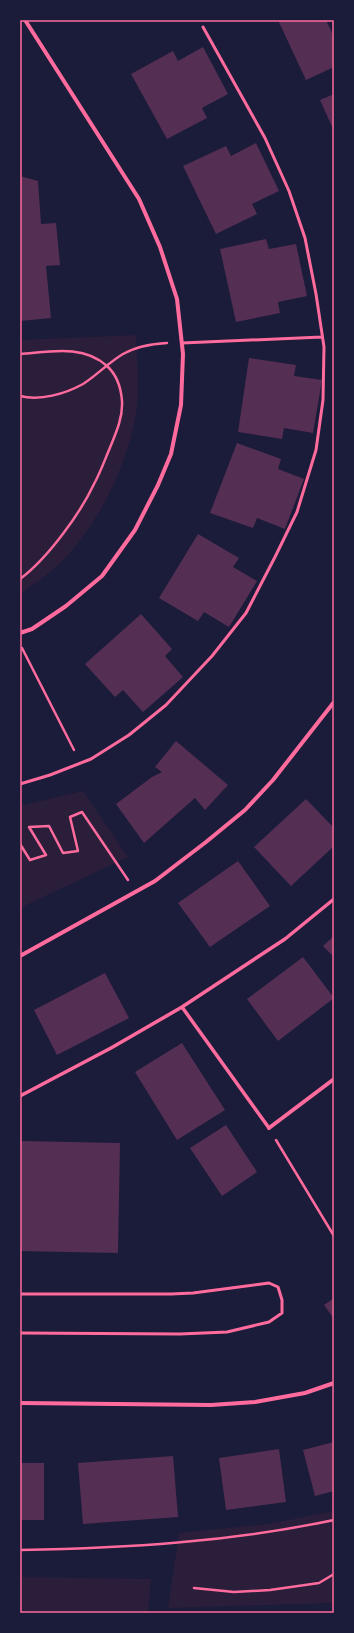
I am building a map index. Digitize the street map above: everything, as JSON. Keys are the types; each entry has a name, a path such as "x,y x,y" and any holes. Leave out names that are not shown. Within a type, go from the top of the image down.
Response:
{"street":[{"path":"20,633 32,629 66,606 102,576 135,530 158,485 171,454 181,405 183,354 178,299 160,247 139,199 25,20"},
{"path":"20,956 161,877 206,842 244,810 281,770 334,702"},
{"path":"20,1096 112,1048 182,1006 285,939 334,899"},
{"path":"182,1006 269,1128 334,1079"},
{"path":"20,1403 211,1404 255,1402 306,1393 334,1383"}],"lane":[{"path":"20,784 50,775 91,759 129,736 166,705 212,656 246,613 296,512 316,450 323,400 324,347 316,294 305,238 289,191 265,138 203,27"},
{"path":"182,343 322,337"},
{"path":"20,1294 171,1294 269,1283 278,1287 282,1300 282,1313 269,1322 227,1332 180,1334 20,1333"}],"path":[{"path":"20,396 44,398 63,392 82,384 123,354 148,344 182,343"},
{"path":"20,354 64,350 85,353 107,366 118,380 122,402 119,425 94,485 76,515 53,546 29,572 20,579"},
{"path":"20,644 81,763"},
{"path":"20,844 30,860 46,855 29,827 49,826 63,853 78,851 70,817 82,812 136,892"},
{"path":"269,1128 334,1236"},
{"path":"20,1550 128,1547 203,1540 286,1530 334,1520"},
{"path":"194,1588 234,1592 270,1590 319,1583 334,1574"}],"shaded area":[{"path":"136,335 138,385 136,414 125,456 117,476 97,516 71,551 49,573 20,593 20,340"},
{"path":"83,791 128,857 20,908 20,806"},
{"path":"334,1511 334,1603 168,1608 179,1533 269,1524"},
{"path":"20,1577 151,1579 148,1613 20,1613"}],"building":[{"path":"278,20 326,20 334,37 334,67 306,80"},
{"path":"203,47 228,94 202,108 207,118 167,139 131,74 173,51 178,61"},
{"path":"334,94 334,131 320,100"},
{"path":"256,143 279,191 252,204 257,214 216,234 183,166 226,146 231,156"},
{"path":"20,176 38,181 41,224 56,223 60,265 46,266 51,318 20,321"},
{"path":"266,239 269,249 296,244 307,296 278,302 280,313 236,322 220,249"},
{"path":"249,358 296,365 294,376 322,380 313,433 284,428 282,439 238,432"},
{"path":"237,443 281,459 278,469 304,479 285,529 257,518 253,528 210,513"},
{"path":"198,534 239,558 233,567 257,581 229,627 204,612 198,621 159,598"},
{"path":"141,614 172,649 165,656 183,677 143,712 123,690 115,697 85,664"},
{"path":"176,741 228,785 205,810 195,798 144,843 116,804 152,777 162,772 155,767"},
{"path":"306,799 334,828 334,846 291,886 254,847"},
{"path":"238,861 270,906 210,947 178,903"},
{"path":"334,936 334,957 323,946"},
{"path":"303,957 334,998 278,1041 247,999"},
{"path":"105,973 129,1018 57,1055 34,1010"},
{"path":"182,1043 225,1110 177,1140 135,1072"},
{"path":"226,1125 257,1172 222,1196 190,1148"},
{"path":"20,1141 120,1143 118,1253 20,1251"},
{"path":"334,1298 334,1319 324,1305"},
{"path":"334,1442 334,1491 315,1496 303,1450"},
{"path":"279,1449 286,1502 226,1510 219,1458"},
{"path":"173,1456 178,1517 83,1524 78,1463"},
{"path":"20,1463 44,1463 44,1520 20,1520"}]}
